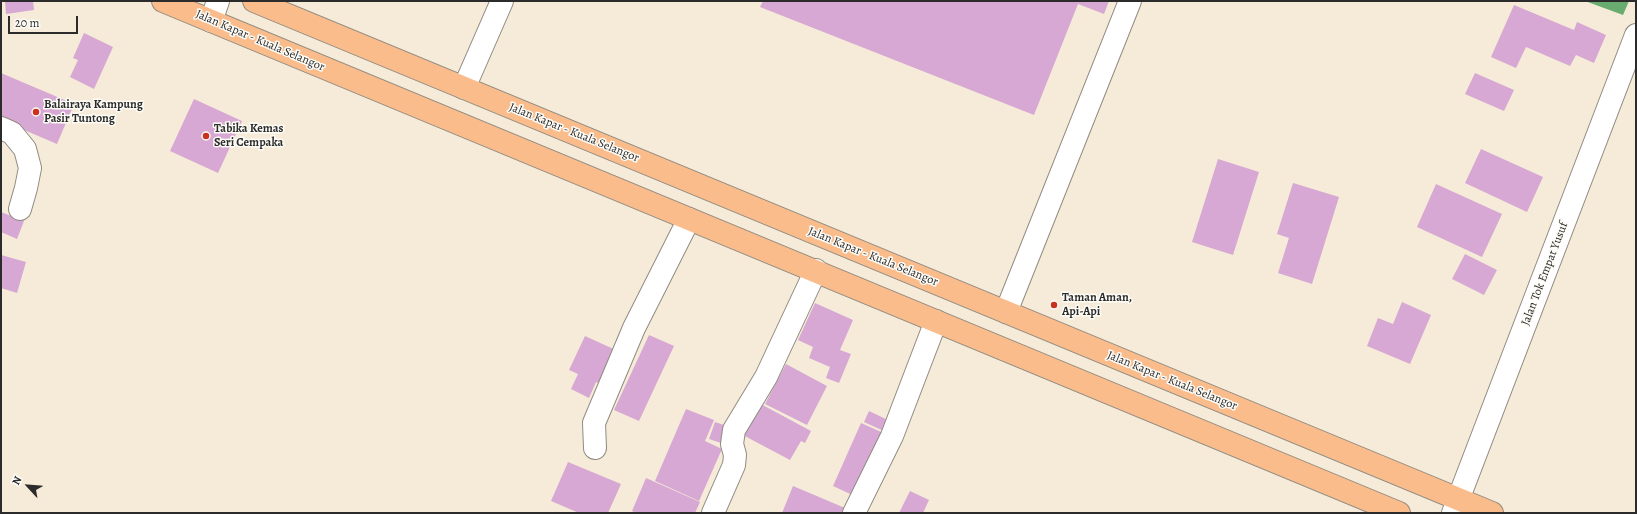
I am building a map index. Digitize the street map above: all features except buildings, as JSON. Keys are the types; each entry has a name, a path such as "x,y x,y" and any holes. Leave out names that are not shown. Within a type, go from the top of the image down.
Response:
{"highway":[{"name":"Jalan Kapar - Kuala Selangor","path":"163,1 214,11 689,219 816,270 1399,513"},
{"name":"Jalan Kapar - Kuala Selangor","path":"254,1 1006,312 1456,506 1492,513"}],"street":[{"path":"464,88 502,1"},
{"path":"1006,312 1130,1"},
{"name":"Jalan Tok Empat Yusuf","path":"1456,506 1636,35"},
{"path":"1,128 12,133 25,149 30,168 20,209"},
{"path":"595,448 594,423 634,328 689,219"},
{"path":"713,513 734,465 735,455 732,444 734,430 766,377 816,270"},
{"path":"854,513 892,436 936,320"}],"green space":[{"path":"1585,1 1629,1 1623,15"}],"place":[{"name":"Balairaya Kampung Pasir Tuntong","path":"36,112"},
{"name":"Tabika Kemas Seri Cempaka","path":"206,136"},
{"name":"Taman Aman, Api-Api","path":"1054,305"}]}
